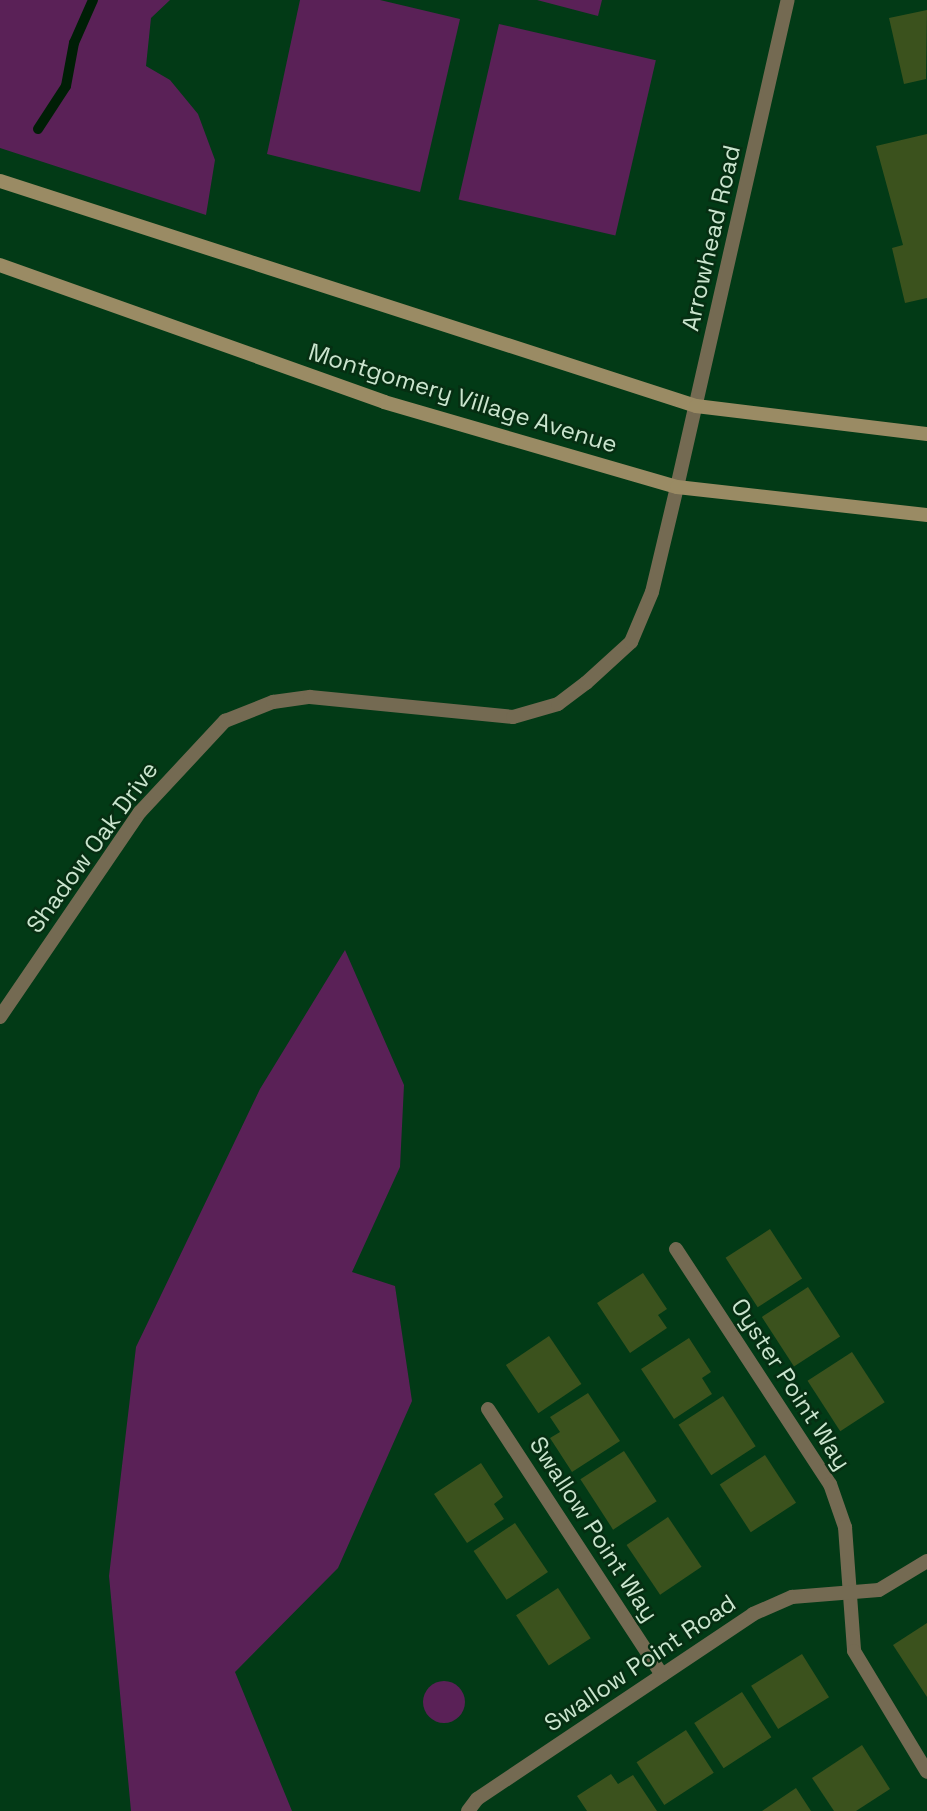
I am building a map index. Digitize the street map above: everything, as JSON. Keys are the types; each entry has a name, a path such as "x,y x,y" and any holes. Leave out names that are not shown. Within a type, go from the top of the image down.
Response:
{"main road":[{"path":"0,181 696,405 927,434"},
{"name":"Montgomery Village Avenue","path":"0,265 384,402 677,487 927,515"}],"street":[{"name":"Arrowhead Road","path":"677,487 788,0"},
{"name":"Shadow Oak Drive","path":"0,1017 141,812 225,721 273,702 310,697 513,717 558,704 586,683 631,642 652,592 677,487"},
{"name":"Oyster Point Way","path":"676,1248 830,1484 845,1527 853,1594"},
{"name":"Swallow Point Way","path":"488,1409 662,1675"},
{"name":"Swallow Point Road","path":"468,1811 753,1614 792,1597 879,1590 927,1561"},
{"path":"853,1594 848,1623 853,1651 927,1772"}],"shaded area":[{"path":"0,0 170,0 151,18 146,66 170,80 198,114 215,160 206,215 0,148"},
{"path":"300,0 380,0 460,19 420,192 267,154"},
{"path":"537,0 602,0 598,16"},
{"path":"499,24 656,60 615,236 459,199"},
{"path":"345,950 404,1085 400,1167 352,1272 395,1286 412,1401 338,1568 235,1672 292,1811 131,1811 109,1576 136,1347 260,1089"},
{"path":"444,1681 459,1687 465,1702 459,1717 444,1723 429,1717 423,1702 429,1687"}],"building":[{"path":"927,10 926,79 904,84 889,18"},
{"path":"927,134 927,298 905,303 892,248 903,245 876,146"},
{"path":"770,1229 802,1278 758,1307 726,1258"},
{"path":"643,1273 667,1309 658,1315 667,1328 630,1353 597,1303"},
{"path":"808,1287 840,1336 794,1366 762,1317"},
{"path":"549,1336 581,1384 538,1413 506,1365"},
{"path":"689,1338 711,1372 702,1378 712,1394 674,1419 641,1369"},
{"path":"852,1352 885,1402 840,1431 808,1381"},
{"path":"588,1393 620,1441 572,1472 550,1438 560,1432 550,1417"},
{"path":"723,1396 756,1446 711,1475 679,1425"},
{"path":"624,1451 657,1501 613,1530 580,1479"},
{"path":"765,1455 796,1503 751,1532 720,1484"},
{"path":"481,1463 503,1497 494,1504 504,1519 467,1543 434,1494"},
{"path":"668,1517 702,1567 660,1595 627,1545"},
{"path":"515,1523 548,1572 507,1600 474,1551"},
{"path":"558,1588 591,1638 549,1666 516,1615"},
{"path":"927,1623 927,1697 893,1645"},
{"path":"802,1654 829,1697 778,1729 751,1686"},
{"path":"742,1692 771,1737 724,1768 694,1723"},
{"path":"686,1730 714,1773 664,1805 637,1762"},
{"path":"862,1745 890,1789 856,1811 834,1811 812,1778"},
{"path":"611,1774 618,1784 633,1775 657,1811 587,1811 577,1796"},
{"path":"796,1788 811,1811 762,1811"}],"waterway":[{"path":"38,129 66,86 74,43 93,0"}]}
